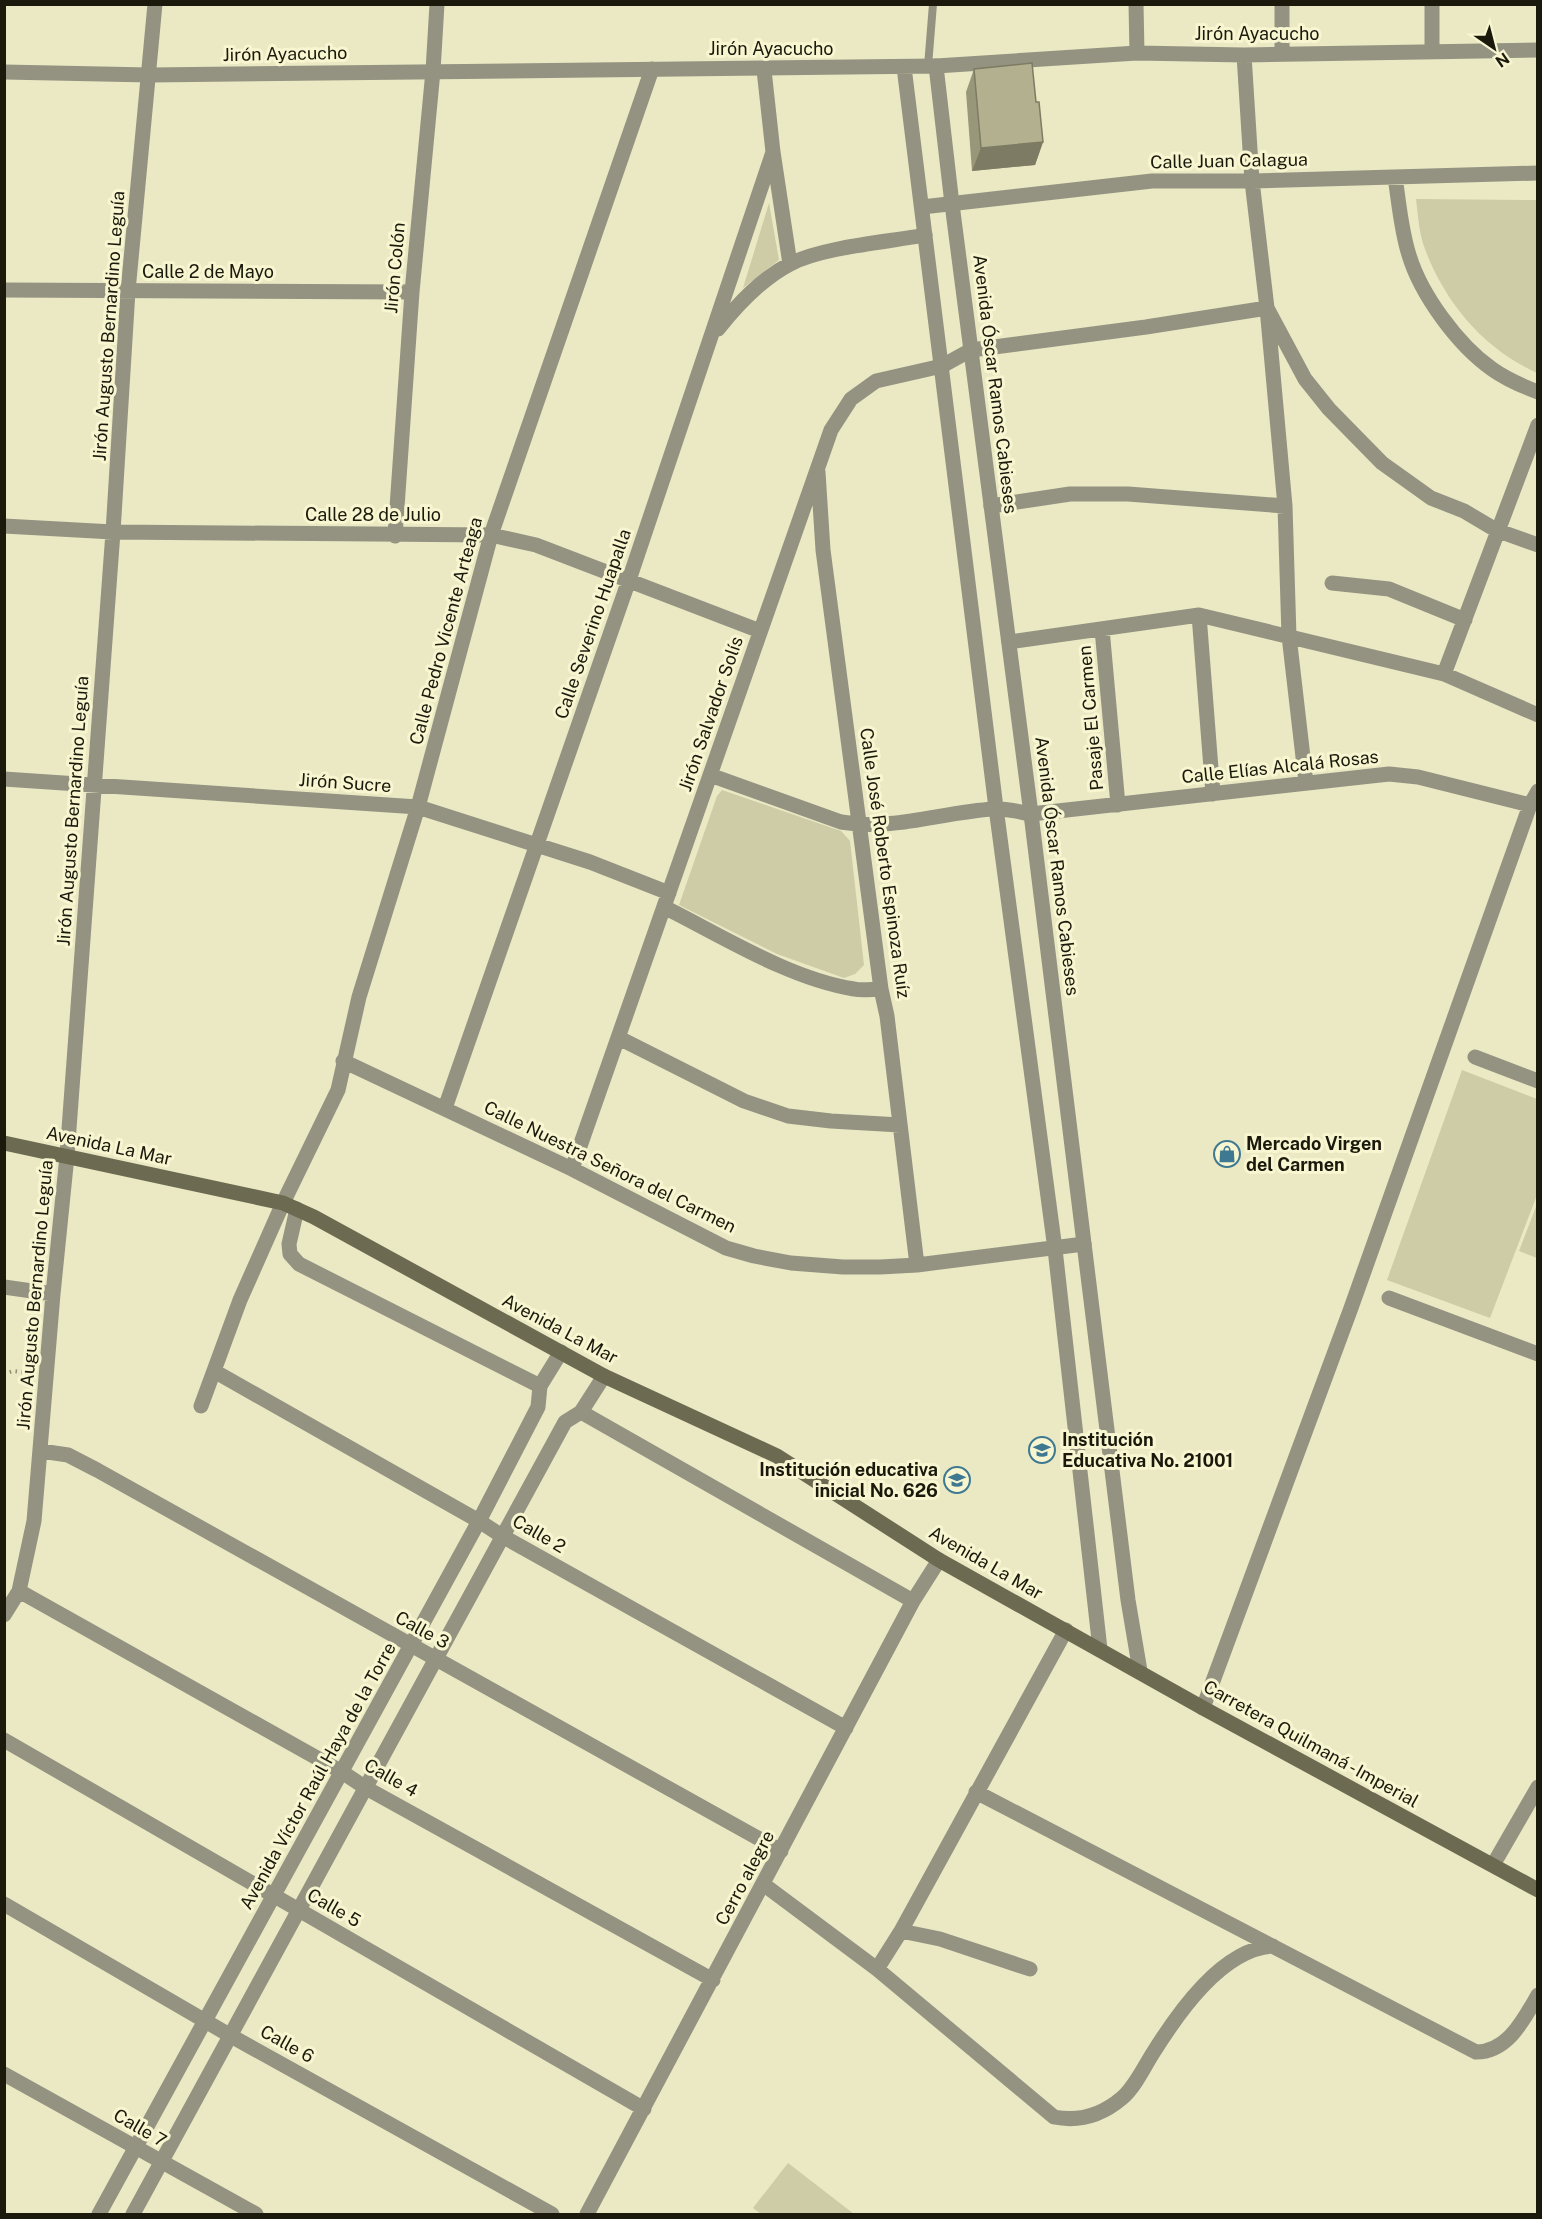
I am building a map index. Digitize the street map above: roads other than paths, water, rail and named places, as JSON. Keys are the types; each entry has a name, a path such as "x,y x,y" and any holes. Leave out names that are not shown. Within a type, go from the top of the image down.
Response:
{"main road":[{"name":"Avenida La Mar","path":"4,1143 290,1206 314,1217 604,1376 777,1456 939,1560 1066,1630"},
{"name":"Carretera Quilmaná - Imperial","path":"1066,1630 1203,1708 1538,1890"}],"street":[{"name":"Jirón Augusto Bernardino Leguía","path":"4,1615 18,1591 34,1521 41,1451 53,1294 67,1156 95,786 128,291 155,4"},
{"name":"Jirón Colón","path":"394,536 437,4"},
{"path":"1136,4 1137,53"},
{"path":"1282,4 1282,54"},
{"path":"1431,51 1432,4"},
{"name":"Jirón Ayacucho","path":"4,72 150,75 652,69 764,70 932,66 1137,53 1244,55 1538,50"},
{"path":"1244,55 1252,181 1267,308 1285,506 1289,636 1306,783"},
{"name":"Avenida Óscar Ramos Cabieses","path":"932,66 1031,814 1128,1600 1140,1671"},
{"path":"904,67 996,808 1055,1249 1100,1649"},
{"name":"Calle Pedro Vicente Arteaga","path":"290,1206 338,1090 359,998 418,807 490,535 652,69"},
{"path":"764,70 773,152 790,264"},
{"name":"Calle Severino Huapalla","path":"445,1107 629,580 773,152"},
{"name":"Calle Juan Calagua","path":"922,207 1152,181 1252,181 1538,173"},
{"path":"1395,177 1409,256 1419,280 1449,327 1491,369 1516,384 1538,392"},
{"path":"711,339 736,307 754,290 790,264 821,253 925,235"},
{"name":"Calle 2 de Mayo","path":"4,290 412,292"},
{"path":"971,350 1146,327 1267,308"},
{"path":"1267,308 1305,379 1329,409 1382,463 1431,498 1464,511 1496,530 1538,545"},
{"name":"Jirón Salvador Solís","path":"572,1169 831,430 851,399 876,381 942,366 971,350"},
{"path":"1444,675 1496,530 1538,424"},
{"name":"Calle José Roberto Espinoza Ruíz","path":"818,466 823,550 881,989 887,1016 917,1265"},
{"path":"991,506 1070,494 1128,494 1285,506"},
{"name":"Calle 28 de Julio","path":"4,526 113,531 394,536 490,535 536,544 760,632"},
{"path":"1332,583 1389,589 1465,620"},
{"path":"1009,642 1199,615 1444,675 1538,715"},
{"path":"1199,615 1213,794"},
{"name":"Pasaje El Carmen","path":"1102,629 1118,805"},
{"name":"Calle Elías Alcalá Rosas","path":"710,776 841,822 861,825 888,825 996,808 1031,814 1389,774 1418,777 1530,806"},
{"name":"Jirón Sucre","path":"4,779 418,807 590,861 667,900 770,961 814,980 855,990 881,989"},
{"path":"1203,1708 1351,1308 1530,806 1538,791"},
{"path":"619,1038 744,1101 788,1116 900,1125"},
{"path":"1475,1057 1538,1081"},
{"name":"Calle Nuestra Señora del Carmen","path":"343,1061 445,1107 572,1169 726,1248 754,1256 791,1263 843,1267 917,1265 1084,1244"},
{"path":"201,1406 240,1300 290,1206"},
{"path":"290,1206 290,1254 299,1264 540,1386"},
{"path":"4,1287 53,1294"},
{"path":"1389,1298 1538,1354"},
{"name":"Avenida Víctor Raúl Haya de la Torre","path":"99,2214 479,1521 538,1407 540,1386 561,1352"},
{"name":"Calle 2","path":"214,1371 502,1536 846,1728"},
{"path":"133,2214 564,1422 581,1412 604,1376"},
{"path":"581,1412 913,1601"},
{"name":"Calle 3","path":"41,1451 68,1455 97,1470 781,1851"},
{"name":"Cerro alegre","path":"587,2214 913,1601 939,1560"},
{"name":"Calle 4","path":"18,1591 342,1772 366,1788 713,1980"},
{"path":"877,1970 902,1931 1066,1630"},
{"name":"Calle 5","path":"4,1740 644,2109"},
{"path":"1493,1865 1538,1787"},
{"path":"976,1792 1476,2052 1485,2052 1504,2042 1522,2022 1538,1995"},
{"path":"763,1884 877,1970 1054,2116 1067,2120 1091,2117 1122,2098 1164,2036 1204,1985 1220,1970 1241,1957 1263,1947 1274,1946"},
{"name":"Calle 6","path":"4,1904 231,2036 552,2214"},
{"path":"902,1931 940,1939 1030,1969"},
{"name":"Calle 7","path":"4,2074 256,2214"}],"lane":[{"path":"932,66 933,4"}],"place":[{"name":"Mercado Virgen del Carmen","path":"1227,1154"},
{"name":"Institución Educativa No. 21001","path":"1042,1450"},
{"name":"Institución educativa inicial No. 626","path":"957,1480"}]}
